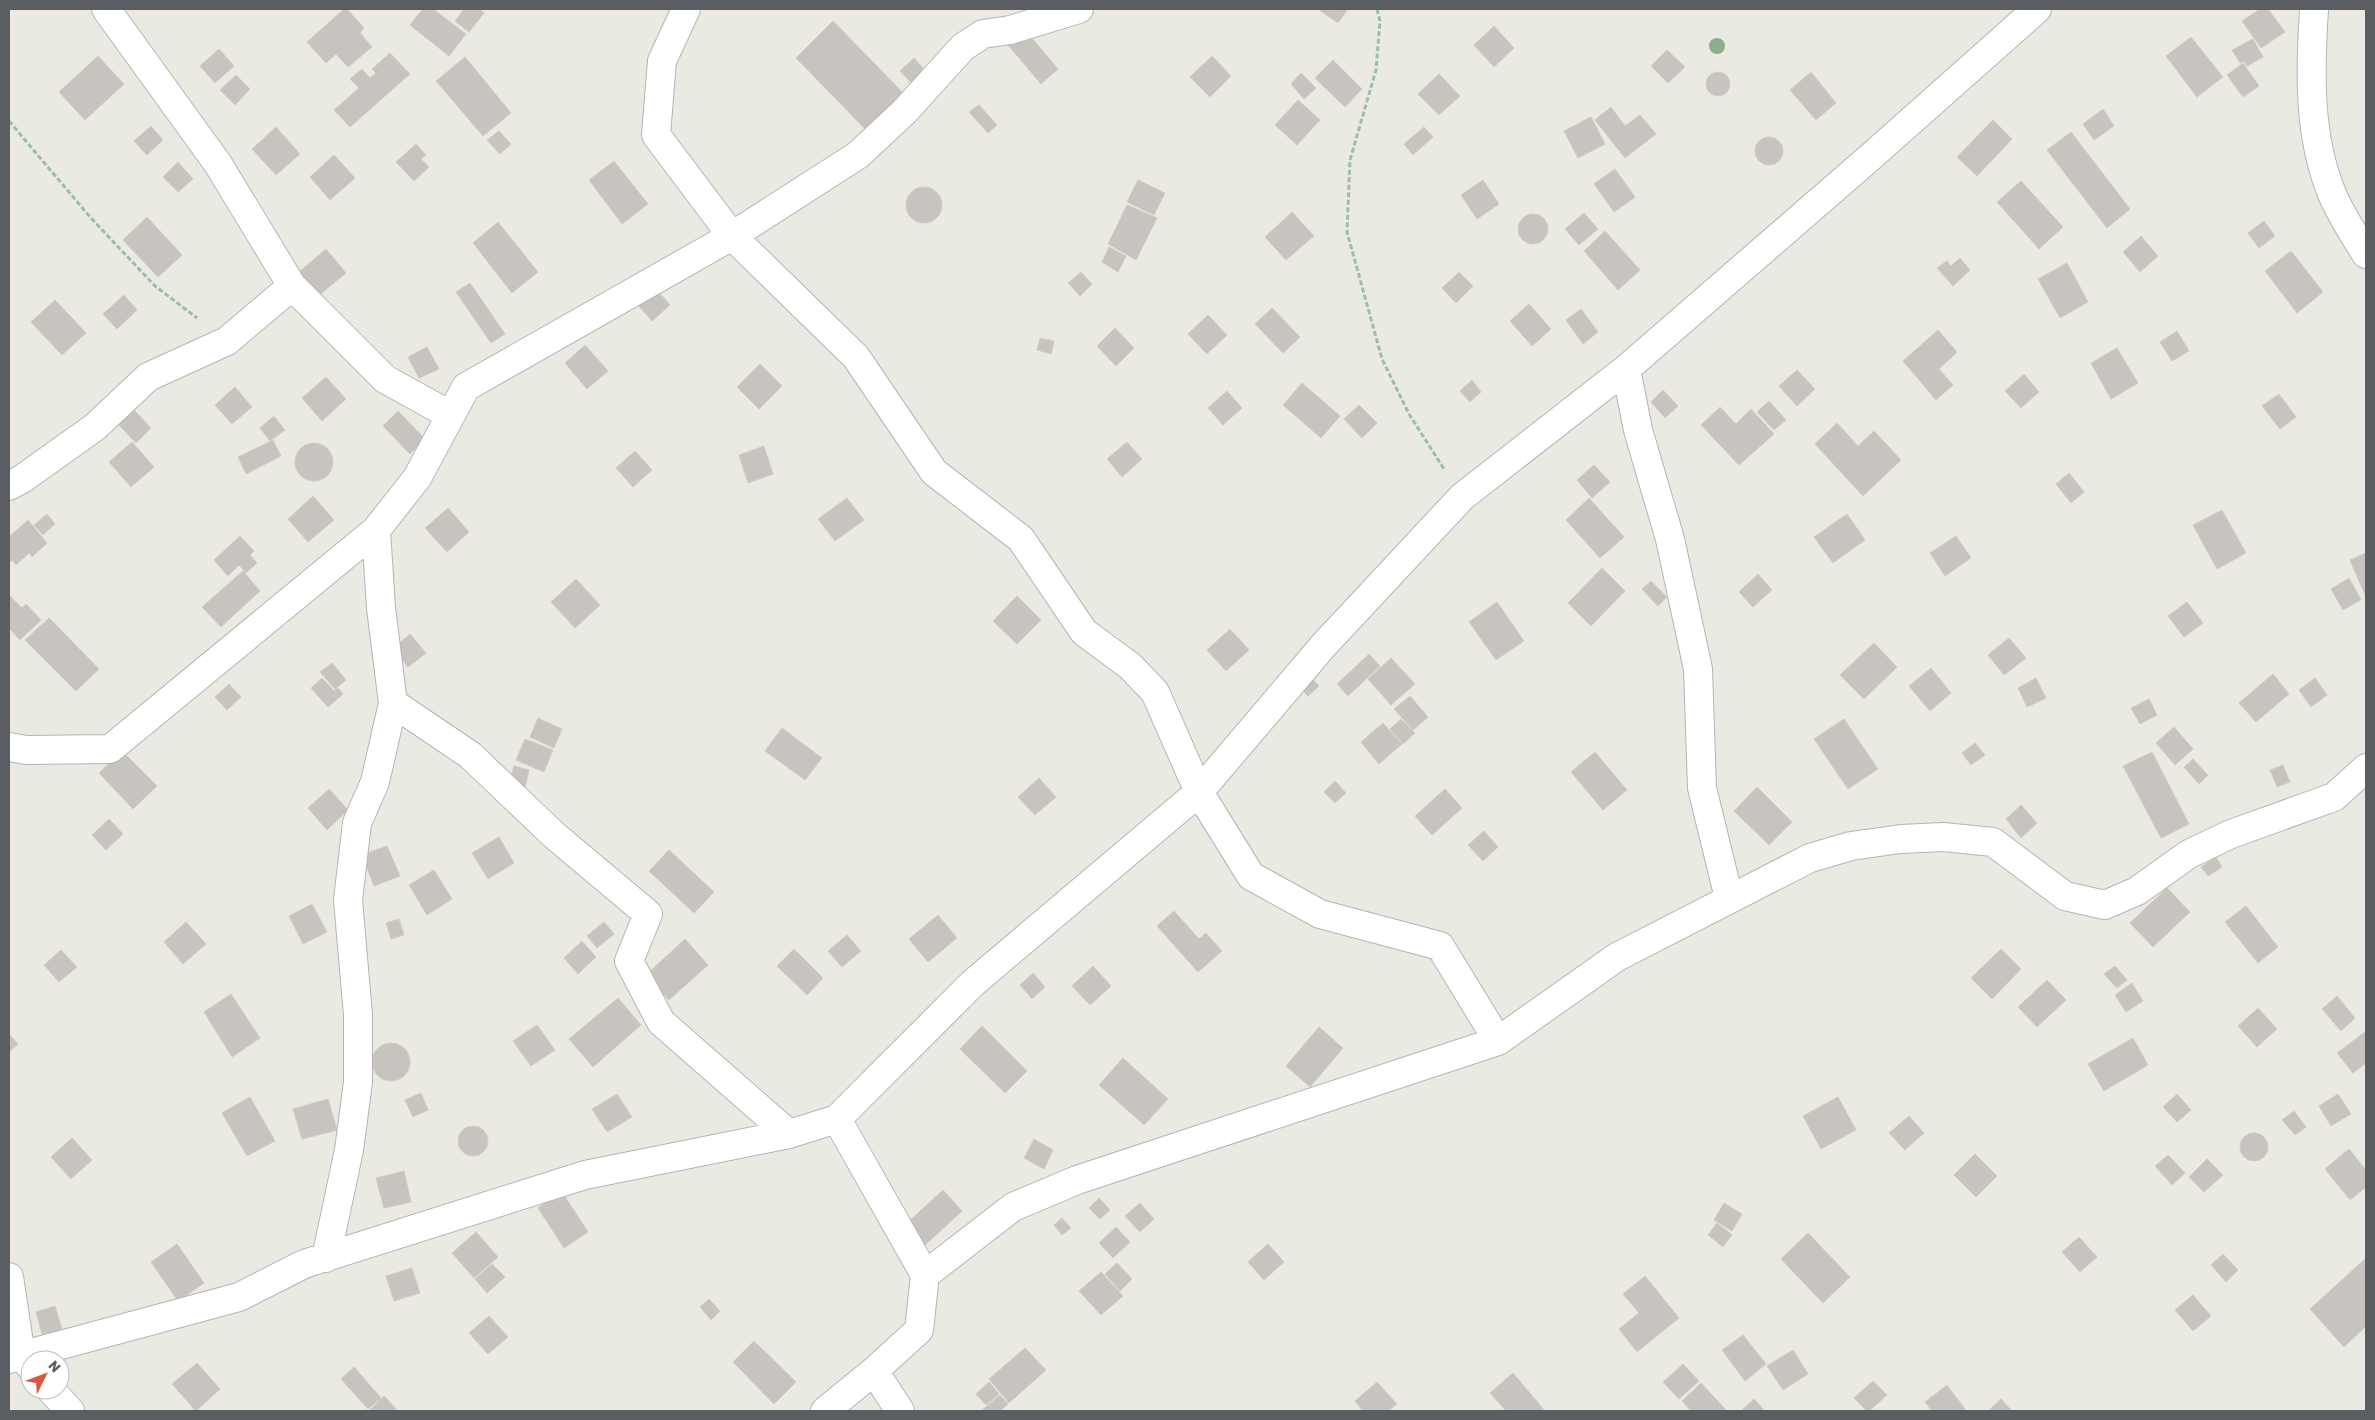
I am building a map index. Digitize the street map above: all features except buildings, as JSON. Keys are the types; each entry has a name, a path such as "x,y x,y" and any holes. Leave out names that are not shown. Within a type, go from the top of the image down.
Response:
{"street":[{"path":"106,9 218,164 292,286 385,378 450,415"},
{"path":"686,9 662,61 656,135 732,236 856,356 934,472 1021,539 1084,632 1130,666 1155,692 1199,792 1251,876 1320,914 1440,946 1498,1041"},
{"path":"9,746 26,750 110,749 376,530 417,478 466,387 732,236 858,155 905,111 963,48 983,34 1010,30 1079,9"},
{"path":"55,1350 239,1297 304,1264 585,1175 789,1134 837,1119 973,983 1199,792 1323,646 1462,497 1626,369 1881,148 2037,9"},
{"path":"2314,9 2310,70 2316,140 2332,194 2366,254"},
{"path":"9,486 22,479 95,427 148,377 227,341 292,286"},
{"path":"1626,369 1638,430 1670,539 1698,669 1702,788 1729,898"},
{"path":"326,1258 349,1150 358,1082 358,1015 348,900 357,824 375,782 393,703 381,608 376,530"},
{"path":"393,703 470,755 554,836 648,914 629,961 660,1022 789,1134"},
{"path":"925,1275 1013,1208 1077,1180 1498,1041 1617,957 1810,858 1850,846 1901,839 1943,837 1993,842 2065,896 2105,905 2137,891 2189,854 2231,834 2334,797 2366,768"},
{"path":"825,1411 874,1371 919,1330 925,1275 837,1119"},
{"path":"9,1277 20,1360"},
{"path":"874,1371 900,1411"},
{"path":"60,1400 70,1411"}],"path":[{"path":"1377,9 1380,21 1376,70 1350,160 1347,232 1382,359 1409,414 1462,497"},
{"path":"9,121 90,217 156,286 227,341"}]}
